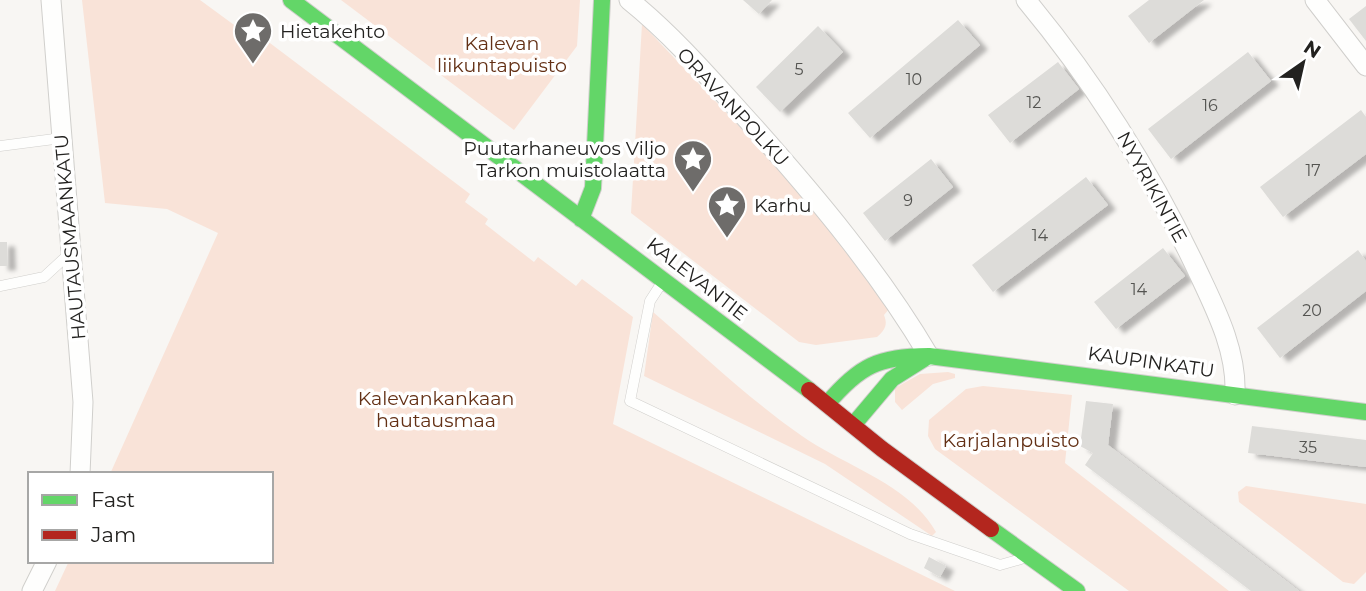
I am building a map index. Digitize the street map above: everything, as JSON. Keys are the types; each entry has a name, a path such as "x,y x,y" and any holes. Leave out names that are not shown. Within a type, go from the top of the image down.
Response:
{"main road":[{"name":"KALEVANTIE","path":"290,0 618,244 663,281 854,424 882,449 1077,591"},
{"path":"581,219 593,188 602,0"},
{"path":"854,424 892,379 929,356"},
{"name":"KAUPINKATU","path":"827,404 863,366 880,359 929,356 1366,412"}],"street":[{"name":"HAUTAUSMAANKATU","path":"51,0 83,401 80,472"},
{"name":"ORAVANPOLKU","path":"629,0 706,74 801,180 885,288 929,356"},
{"name":"NYYRIKINTIE","path":"1026,0 1095,90 1159,195 1216,311 1236,370 1235,395"},
{"path":"1315,0 1365,63"},
{"path":"33,591 46,563"}],"lane":[{"path":"0,146 62,138"},
{"path":"0,286 44,276 72,251"},
{"path":"663,281 650,301 630,401 910,534 1000,565 1030,556"}],"green space":[{"name":"Kalevankankaan hautausmaa","path":"82,0 200,0 241,30 246,25 470,194 465,202 488,219 485,224 534,262 538,257 576,286 582,279 633,317 613,424 955,591 55,591 68,563 273,563 273,472 111,472 218,233 167,209 105,203"},
{"name":"Kalevan liikuntapuisto","path":"341,0 580,0 577,46 514,130"},
{"path":"642,24 799,189 889,309 884,315 885,327 877,337 816,345 799,342 631,213"},
{"path":"653,312 745,392 802,436 893,488 924,515 936,532 932,536 825,464 644,376"},
{"path":"920,374 955,374 955,378 933,384 902,410 895,402 895,388"},
{"name":"Karjalanpuisto","path":"983,386 1072,395 1065,463 1229,591 1129,591 935,449 928,436 929,420 966,389"},
{"path":"1246,486 1366,504 1366,572 1354,584 1343,582 1239,502 1238,492"}],"building":[{"path":"743,0 772,0 759,14"},
{"path":"1149,0 1204,0 1149,43 1128,16"},
{"path":"1366,6 1366,41 1349,19"},
{"path":"958,20 980,45 870,138 848,113"},
{"path":"818,26 843,52 780,112 756,87"},
{"path":"1248,52 1271,81 1171,159 1148,129"},
{"path":"1058,62 1079,89 1010,143 988,115"},
{"path":"1361,110 1366,117 1366,154 1283,217 1260,187"},
{"path":"931,159 953,187 885,241 863,213"},
{"path":"1086,177 1108,205 993,292 972,265"},
{"path":"0,242 7,242 8,266 0,266"},
{"path":"1163,248 1185,276 1116,329 1094,302"},
{"path":"1358,250 1366,261 1366,291 1280,358 1257,328"},
{"path":"1086,401 1113,404 1108,445 1299,591 1251,591 1085,465 1093,453 1080,446"},
{"path":"1252,426 1366,440 1366,467 1248,453"},
{"path":"929,557 946,566 940,577 924,568"}],"traffic: fast":[{"path":"291,0 809,390"},
{"path":"581,219 593,188 602,0"},
{"path":"827,404 850,380 871,366 896,358 929,356 1366,412"},
{"path":"854,424 892,379 927,357"},
{"path":"991,529 1077,591"}],"traffic: jam":[{"path":"809,390 882,449 991,529"}],"place":[{"name":"Hietakehto","path":"253,65"},
{"name":"Puutarhaneuvos Viljo Tarkon muistolaatta","path":"693,193"},
{"name":"Karhu","path":"727,239"}]}
